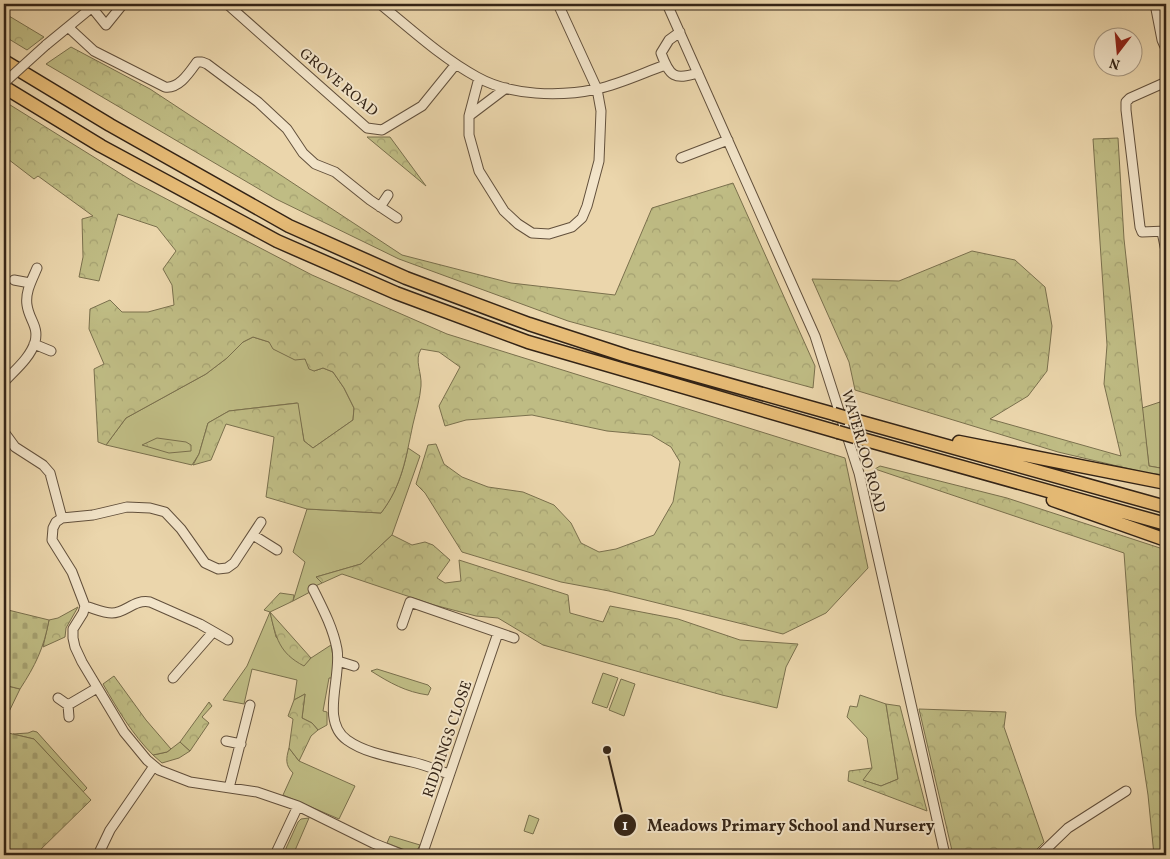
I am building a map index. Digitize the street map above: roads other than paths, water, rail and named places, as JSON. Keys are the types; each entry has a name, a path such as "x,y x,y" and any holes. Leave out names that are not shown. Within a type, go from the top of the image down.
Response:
{"highway":[{"path":"4,61 110,125 288,226 406,278 529,324 627,356 1166,507"},
{"path":"4,86 101,146 278,241 396,293 528,342 942,462 1166,524"},
{"path":"852,419 1166,483"},
{"path":"942,462 1166,540"}],"street":[{"path":"4,82 92,5 106,25 123,4"},
{"name":"GROVE ROAD","path":"227,4 367,128 382,130 422,106 456,64"},
{"path":"380,4 456,64 479,78 506,88 550,95 597,89 665,65"},
{"path":"479,78 469,116 469,135 479,171 504,211 518,224 532,232 549,234 561,232 572,227 582,218 596,170 601,137 600,111 597,89 558,4"},
{"name":"WATERLOO ROAD","path":"667,4 814,336 859,473 945,855"},
{"path":"1154,4 1162,40 1166,49"},
{"path":"68,27 94,51 165,87 177,85 197,62 207,64 249,95 287,129 293,135 303,153 315,164 336,172 397,218"},
{"path":"680,32 669,40 661,54 665,65 670,74 682,78 698,73"},
{"path":"1166,82 1130,98 1126,102 1140,227 1142,232 1164,231 1166,251"},
{"path":"469,116 506,88"},
{"path":"681,158 728,140"},
{"path":"380,207 388,195"},
{"path":"4,382 28,355 34,344 36,332 27,306 27,294 37,268"},
{"path":"14,280 30,283"},
{"path":"34,344 50,351"},
{"path":"4,432 15,447 43,465 50,473 62,518"},
{"path":"261,522 234,563 227,568 218,569 206,563 176,523 161,511 141,507 121,507 93,515 62,518 56,522 53,528 52,540 72,572 84,606 83,613 74,625 73,638 82,662 124,732 141,754 154,766 190,782 257,792 298,806 363,838 403,855"},
{"path":"253,535 277,550"},
{"path":"313,589 336,641 338,661 334,722 343,738 371,752 449,774"},
{"path":"84,606 114,613 137,602 146,601 182,616 228,640"},
{"path":"402,624 410,602 514,638"},
{"path":"174,678 214,632"},
{"name":"RIDDINGS CLOSE","path":"422,855 498,633"},
{"path":"338,661 354,666"},
{"path":"68,705 97,688"},
{"path":"58,698 68,705"},
{"path":"68,705 69,717"},
{"path":"229,788 250,705"},
{"path":"226,741 241,744"},
{"path":"98,855 110,830 154,766"},
{"path":"1040,855 1068,828 1126,791"},
{"path":"275,855 298,806"}],"place":[{"name":"Meadows Primary School and Nursery","path":"607,750"}]}
